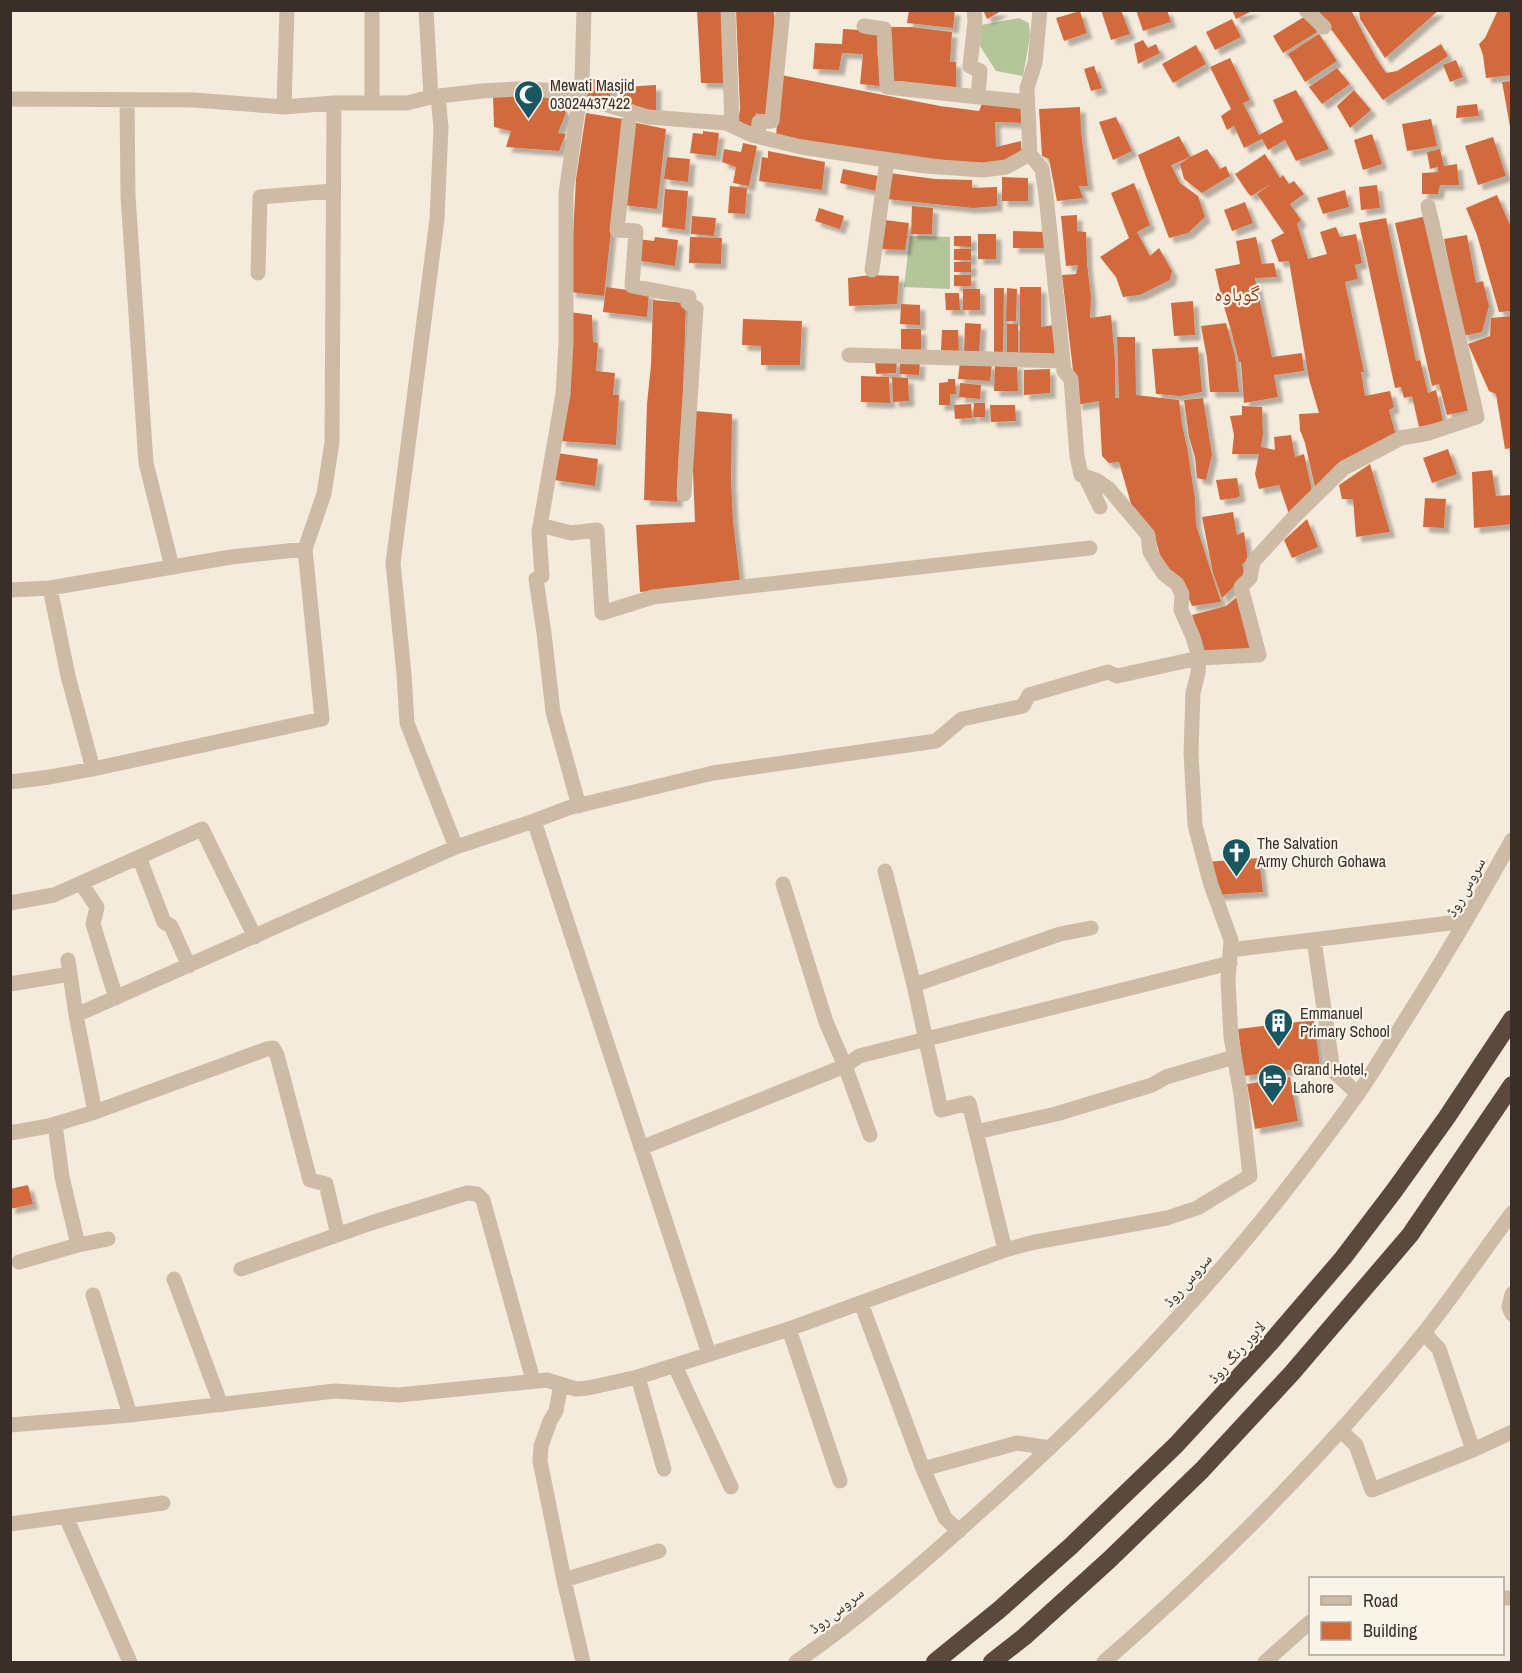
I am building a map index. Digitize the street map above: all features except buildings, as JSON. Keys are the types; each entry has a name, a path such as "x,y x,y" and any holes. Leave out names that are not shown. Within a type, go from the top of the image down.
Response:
{"highway":[{"name":"لاہور رنگ روڈ","path":"936,1662 999,1610 1087,1531 1176,1445 1271,1342 1343,1258 1394,1191 1447,1118 1512,1019"},
{"path":"992,1662 1024,1637 1109,1560 1202,1470 1292,1373 1410,1235 1512,1085"}],"street":[{"path":"284,107 287,10"},
{"path":"372,10 372,102"},
{"path":"426,10 435,97 441,127 436,219 393,563 407,723 456,847"},
{"path":"579,806 553,711 536,579 542,576 539,532 563,394 566,343 566,193 582,80 584,10"},
{"path":"728,10 732,126"},
{"path":"758,136 759,122 772,121 783,10"},
{"path":"974,10 970,66 980,71 978,97"},
{"path":"10,1425 130,1415 335,1391 399,1395 533,1380 547,1380 576,1389 588,1388 638,1377 789,1329 1005,1250 1035,1242 1167,1218 1197,1208 1250,1176 1230,1026 1228,981 1231,940 1211,885 1195,825 1191,753 1193,693 1199,658 1181,610 1182,594 1177,584 1164,574 1150,552 1148,536 1109,489 1096,480 1081,475 1077,456 1071,379 1064,371 1042,169 1030,154 1027,88 1035,63 1040,10"},
{"path":"1306,10 1324,27"},
{"path":"864,26 884,29 887,87 1028,102"},
{"path":"10,99 194,100 284,107 334,103 407,103 482,91 545,90 648,117 726,123 758,136 801,147 925,166 983,171 1006,166 1030,154"},
{"path":"127,100 128,196 146,464 172,567"},
{"path":"10,782 93,769 322,719 305,549 324,494 332,442 334,103"},
{"path":"630,111 617,230 636,231 632,286 689,297 688,303 696,308 684,494"},
{"path":"872,270 886,160"},
{"path":"258,273 260,197 332,191"},
{"path":"76,1015 456,847 579,806 713,773 936,741 962,719 1023,706 1029,695 1108,672 1117,676 1199,658 1259,655 1241,587 1250,578 1253,561 1344,468 1401,438 1429,433 1477,417 1428,206"},
{"path":"849,355 1063,361"},
{"path":"1085,477 1100,507"},
{"path":"540,525 571,533 597,530 602,613 653,597 1090,548"},
{"path":"10,590 50,588 231,557 305,549"},
{"path":"50,588 68,676 93,769"},
{"path":"534,821 709,1354"},
{"path":"10,903 54,895 202,829 255,937"},
{"name":"سروس روڈ","path":"796,1662 866,1610 959,1531 1050,1448 1171,1325 1218,1272 1262,1220 1358,1094 1433,979 1512,840"},
{"path":"139,857 164,922 171,926 189,966"},
{"path":"885,871 914,985 941,1110 969,1103 1005,1250"},
{"path":"81,883 97,908 93,924 116,998"},
{"path":"783,884 826,1022 870,1135"},
{"path":"641,1148 845,1066 859,1056 1161,981 1230,957 1314,940 1466,921"},
{"path":"914,985 1060,934 1091,928"},
{"path":"1314,940 1333,1071 1358,1094"},
{"path":"10,984 69,967 95,1112"},
{"path":"10,1133 55,1124 95,1112 273,1048 277,1054 310,1180 326,1184 338,1235"},
{"path":"976,1132 1056,1114 1234,1057"},
{"path":"55,1124 62,1177 78,1245"},
{"path":"241,1269 371,1223 467,1193 477,1194 483,1200 533,1380"},
{"path":"1104,1662 1143,1629 1222,1554 1341,1431 1424,1333 1512,1213"},
{"path":"19,1262 108,1239"},
{"path":"174,1279 221,1405"},
{"path":"1512,1294 1509,1307 1512,1314"},
{"path":"93,1295 130,1415"},
{"path":"861,1303 923,1469 945,1518 959,1531"},
{"path":"789,1329 840,1481"},
{"path":"1424,1333 1439,1349 1473,1450"},
{"path":"675,1366 731,1487"},
{"path":"638,1377 664,1469"},
{"path":"561,1384 556,1411 550,1421 540,1461 583,1662"},
{"path":"1341,1431 1356,1445 1371,1490 1473,1450 1512,1432"},
{"path":"923,1469 1017,1443 1050,1448"},
{"path":"10,1524 162,1503"},
{"path":"66,1517 130,1662"},
{"path":"564,1580 659,1551"},
{"path":"1265,1662 1309,1624"}],"green space":[{"path":"1019,18 1029,23 1030,36 1023,76 996,71 980,46 981,25"},
{"path":"910,236 950,237 950,289 904,287"}],"place":[{"name":"Mewati Masjid 03024437422","path":"529,120"},
{"name":"The Salvation Army Church Gohawa","path":"1236,878"},
{"name":"Emmanuel Primary School","path":"1279,1048"},
{"name":"Grand Hotel, Lahore","path":"1272,1104"}],"district":[{"name":"گوہاوہ","path":"1237,293"}]}
